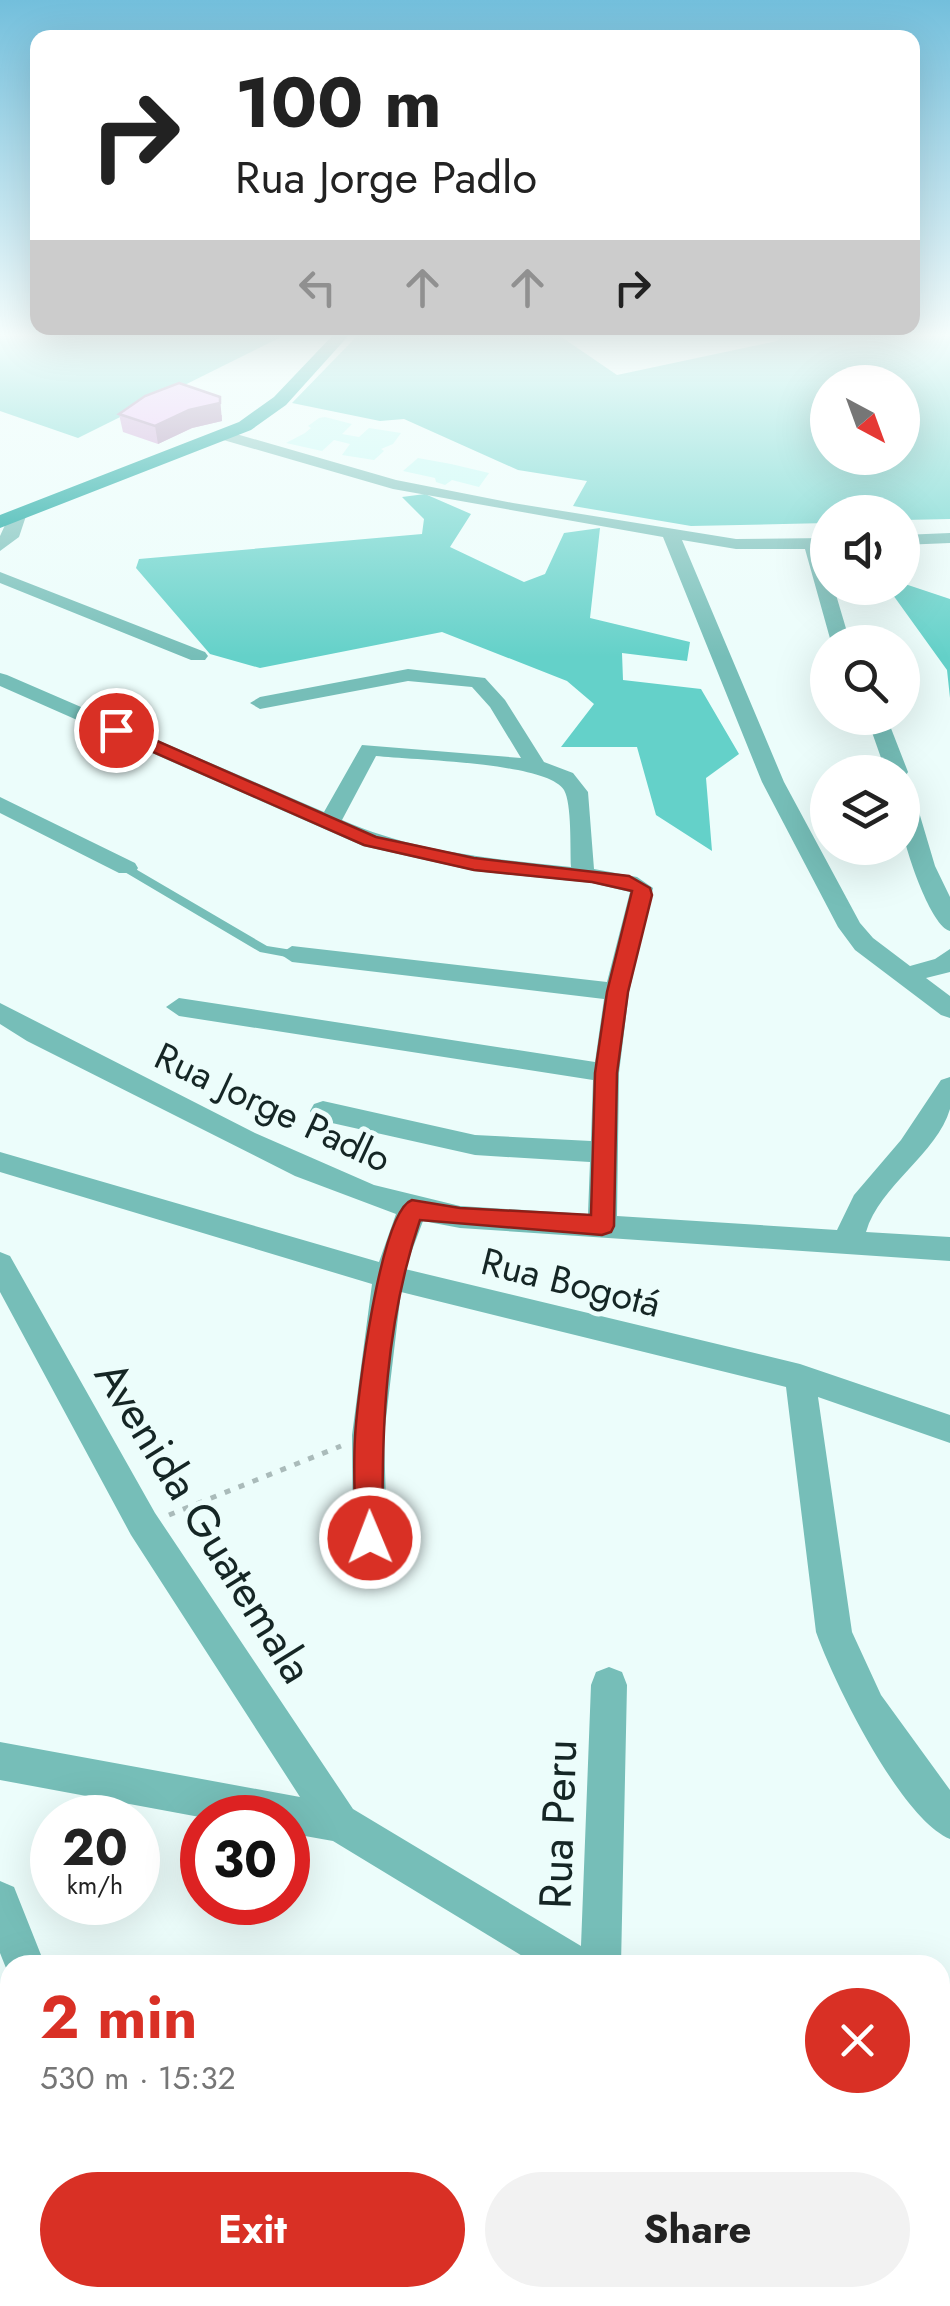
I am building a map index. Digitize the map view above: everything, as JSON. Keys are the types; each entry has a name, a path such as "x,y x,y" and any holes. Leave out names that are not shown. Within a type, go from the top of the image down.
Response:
{"main road":[{"path":"6,531 213,442"}],"street":[{"path":"246,442 411,489 736,544 810,544"},
{"path":"670,533 773,782 850,928 864,944 950,1009"},
{"path":"920,539 950,538"},
{"path":"0,577 198,656"},
{"path":"260,704 408,674 478,682 498,704 536,766"},
{"path":"0,679 370,841 474,864 583,875 629,882 641,888 617,992 606,1073 602,1226"},
{"path":"329,824 369,749 536,766 565,778 577,792 583,875"},
{"path":"0,804 128,868"},
{"path":"920,853 950,923"},
{"path":"292,954 617,992"},
{"path":"907,975 944,965 950,957"},
{"path":"179,1007 606,1073"},
{"name":"Rua Jorge Padlo","path":"0,1012 36,1035 289,1162 354,1192 412,1210 460,1217 950,1249"},
{"path":"849,1245 851,1225 868,1191 908,1150 950,1088"},
{"path":"323,1111 475,1145 604,1152"},
{"name":"Rua Bogotá","path":"0,1162 388,1277 800,1378 950,1429"},
{"path":"370,1538 368,1435 388,1277 412,1210"},
{"name":"Avenida Guatemala","path":"0,1264 143,1524 339,1823"},
{"path":"800,1378 834,1632 843,1661 857,1695 887,1741 950,1820"},
{"name":"Rua Peru","path":"601,1955 609,1686"},
{"path":"0,1762 339,1823 559,1955"},
{"path":"0,1901 21,1955"}],"lane":[{"path":"128,868 264,949 292,954"}],"path":[{"path":"143,1524 222,1497 368,1435"}],"shaded area":[{"path":"289,442 332,442 322,451"},
{"path":"340,442 395,442 381,449 384,451 374,460 342,455 350,444"},
{"path":"455,442 810,442 810,475 920,475 920,442 950,442 950,519 920,520 920,495 810,495 810,523 691,526 573,506 587,481 518,470"},
{"path":"418,458 489,473 479,487 452,480 445,485 435,478 403,471"},
{"path":"425,494 471,514 450,547 524,582 545,574 564,533 600,528 590,618 690,642 687,661 622,653 623,680 701,689 739,754 706,778 712,851 656,815 637,747 561,747 594,704 567,681 442,632 260,668 210,654 136,568 139,559 422,534 424,519 402,497"},
{"path":"920,589 950,599 950,698 947,670 920,632 920,625 915,625 900,605 920,605"}],"route":[{"path":"116,730 370,841 474,864 592,876 641,888 617,992 606,1073 602,1226 412,1210 388,1277 368,1435 370,1538"}]}
